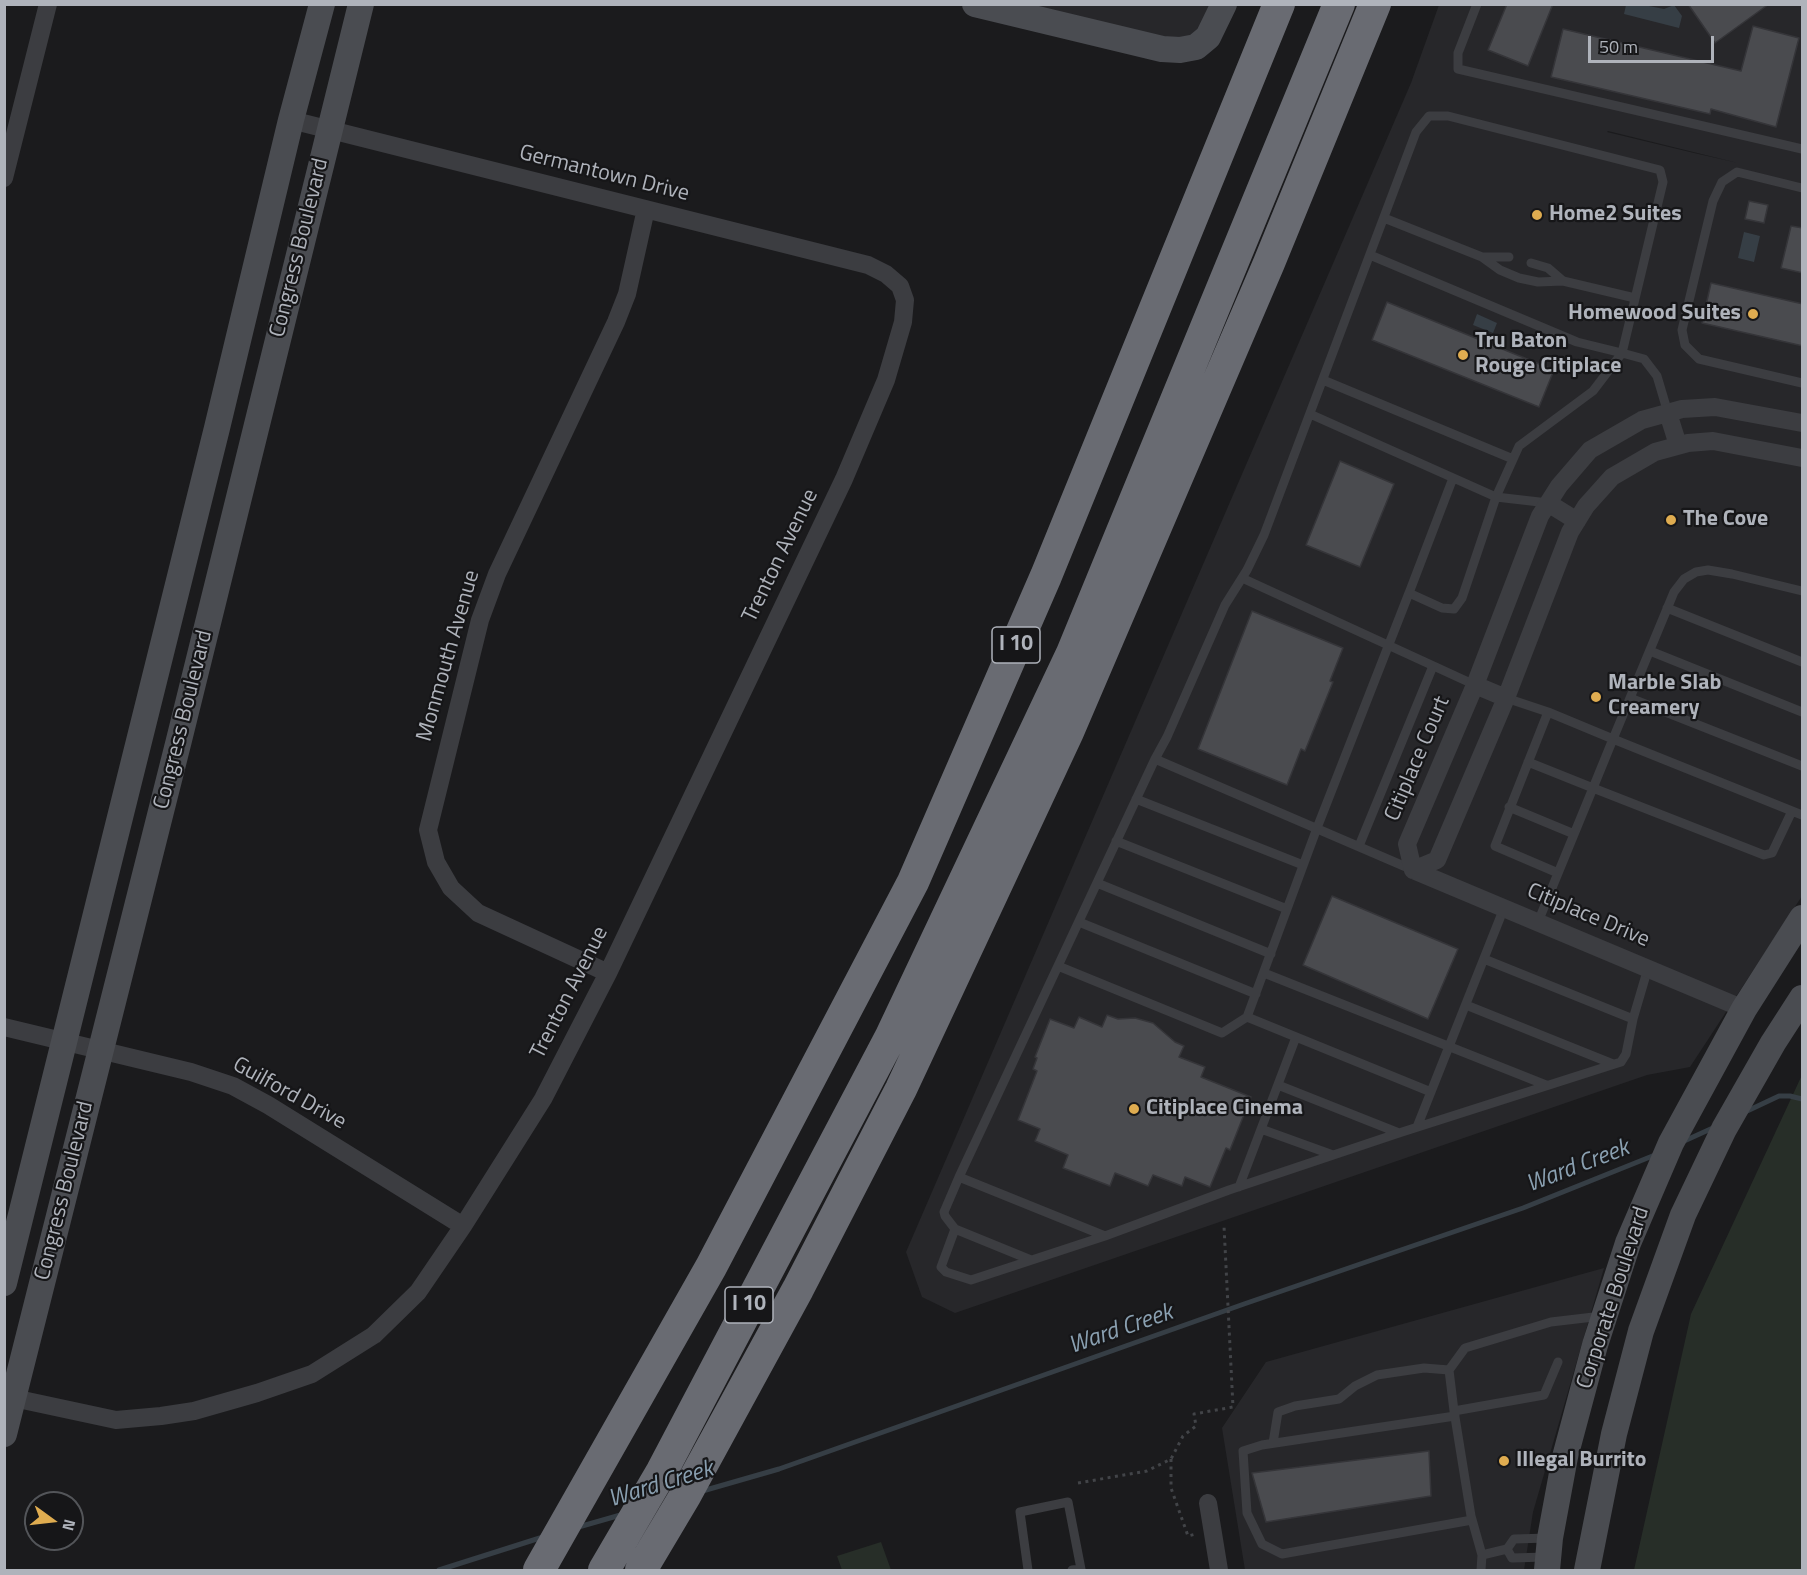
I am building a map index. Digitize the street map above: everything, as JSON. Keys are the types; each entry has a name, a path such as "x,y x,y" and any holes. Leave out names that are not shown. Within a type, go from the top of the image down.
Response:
{"highway":[{"name":"I 10","path":"539,1570 711,1267 913,882 1046,576 1279,4"},
{"name":"I 10","path":"604,1570 662,1471 890,1038 1072,653 1339,4"},
{"path":"641,1570 685,1496 755,1368 901,1089 1068,732 1265,274 1375,4"}],"street":[{"path":"4,178 48,4"},
{"name":"Congress Boulevard","path":"4,1283 217,428 291,120 322,4"},
{"name":"Congress Boulevard","path":"4,1434 9,1397 178,745 361,4"},
{"path":"975,4 1007,8 1162,49 1180,50 1196,47 1208,37 1224,4"},
{"name":"Germantown Drive","path":"291,120 868,265 886,274 900,286"},
{"name":"Monmouth Avenue","path":"608,973 478,914 451,888 436,862 428,830 480,620 497,574 616,322 627,294 646,209"},
{"name":"Trenton Avenue","path":"9,1397 116,1420 194,1411 312,1374 374,1335 418,1292 463,1226 543,1099 608,973 844,479 886,381 903,322 905,300 900,286"},
{"name":"Citiplace Court","path":"1413,870 1407,844 1475,685 1540,516 1559,486 1590,450 1642,420 1682,409 1715,406 1803,423"},
{"path":"1668,413 1678,445"},
{"path":"217,428 254,436"},
{"path":"1413,870 1437,860 1506,698 1570,532 1586,506 1612,477 1655,452 1688,442 1713,441 1803,458"},
{"path":"1548,503 1577,521"},
{"path":"1475,685 1506,698"},
{"path":"139,736 178,745"},
{"name":"Citiplace Drive","path":"1413,870 1744,1009"},
{"name":"Corporate Boulevard","path":"1549,1555 1565,1457 1604,1316 1628,1243 1671,1143 1744,1009 1803,918"},
{"name":"Corporate Boulevard","path":"1587,1570 1614,1434 1641,1331 1683,1215 1724,1129 1773,1043 1802,999"},
{"name":"Guilford Drive","path":"4,1027 100,1052 191,1072 232,1086 268,1105 463,1226"},
{"path":"1208,1503 1220,1570"}],"lane":[{"path":"1477,4 1458,53 1458,69 1803,149"},
{"path":"1031,1260 956,1229 944,1212 1167,737 1225,605 1264,535 1416,132 1429,116 1448,116 1660,170 1663,182 1622,353 1593,391 1519,446 1496,497 1462,598 1454,609 1442,608 1408,593"},
{"path":"1803,188 1737,172 1722,182 1713,201 1682,330 1685,345 1699,359 1803,383"},
{"path":"1384,218 1482,256 1500,270 1519,278 1538,282 1563,281 1635,298"},
{"path":"1370,255 1577,342 1644,359 1657,376 1668,413"},
{"path":"1482,256 1509,257"},
{"path":"1531,263 1548,268 1563,281"},
{"path":"1323,380 1513,459"},
{"path":"1310,414 1496,497 1548,503"},
{"path":"1058,966 1222,1033 1247,1017 1317,828 1453,478"},
{"path":"1538,922 1667,608 1674,592 1684,579 1696,572 1708,570 1803,591"},
{"path":"1242,578 1475,685"},
{"path":"1667,608 1803,662"},
{"path":"1650,651 1803,712"},
{"path":"1359,846 1433,666"},
{"path":"1506,698 1548,712 1803,815"},
{"path":"1630,698 1803,766"},
{"path":"1548,712 1495,846 1558,873"},
{"path":"1155,759 1413,870"},
{"path":"1528,762 1764,855 1773,853 1792,811"},
{"path":"1136,799 1303,865"},
{"path":"1509,807 1574,834"},
{"path":"1116,842 1287,909"},
{"path":"1097,883 1271,954"},
{"path":"1417,1127 1504,908"},
{"path":"1079,922 1256,994"},
{"path":"1484,959 1633,1019"},
{"path":"956,1229 941,1267 946,1272 970,1280 1105,1236 1333,1155 1621,1062 1626,1054 1633,1019 1648,968"},
{"path":"1264,973 1546,1085"},
{"path":"1466,1005 1613,1064"},
{"path":"1247,1017 1431,1092"},
{"path":"1239,1187 1296,1037"},
{"path":"1278,1085 1399,1133"},
{"path":"1261,1129 1333,1155"},
{"path":"959,1177 1105,1236"},
{"path":"1481,1570 1482,1555 1472,1520 1449,1370 1465,1348 1551,1322 1604,1316"},
{"path":"1472,1520 1282,1554 1262,1544 1246,1513 1243,1451 1273,1443 1454,1413 1544,1395 1558,1362"},
{"path":"1273,1443 1278,1412 1294,1406 1339,1399 1354,1386 1377,1375 1424,1368 1449,1370"},
{"path":"1028,1570 1020,1512 1068,1502 1081,1569 1072,1570"},
{"path":"1482,1555 1507,1549 1514,1539 1549,1555"},
{"path":"1507,1549 1512,1558 1549,1555"}],"path":[{"path":"1213,1531 1188,1536 1171,1488 1171,1459 1183,1436 1196,1426 1194,1414 1233,1407 1224,1226"},
{"path":"1078,1483 1147,1471 1171,1459"}],"shaded area":[{"path":"1000,4 1222,5 1180,50"},
{"path":"1439,5 1802,5 1802,896 1690,1067 1647,1075 955,1313 922,1297 906,1252 1411,83","holes":["1608,131 1738,163 1607,132"]},
{"path":"1626,5 1644,5 1664,9 1674,5 1682,16 1679,28 1624,14"},
{"path":"1744,232 1760,236 1754,262 1738,258"},
{"path":"1477,314 1497,323 1493,333 1473,325"},
{"path":"1802,1075 1802,1570 1634,1570 1691,1314"},
{"path":"1604,1268 1533,1512 1524,1570 1245,1570 1222,1428 1266,1362"},
{"path":"881,1542 891,1570 842,1570 837,1556"}],"building":[{"path":"1507,4 1553,4 1528,66 1488,50"},
{"path":"1688,4 1769,4 1715,43"},
{"path":"1753,26 1799,38 1776,127 1711,109 1710,114 1551,77 1563,29 1741,71"},
{"path":"1749,201 1768,205 1764,223 1745,219"},
{"name":"Homewood Suites","path":"1791,226 1803,228 1803,273 1781,268"},
{"name":"Homewood Suites","path":"1711,283 1803,304 1803,346 1702,323"},
{"name":"Tru Baton Rouge Citiplace","path":"1387,302 1554,370 1539,407 1372,340"},
{"path":"1340,461 1394,484 1360,567 1306,545"},
{"path":"1252,611 1343,648 1330,681 1333,682 1305,751 1301,749 1287,785 1198,749"},
{"path":"1332,896 1458,949 1428,1019 1303,965"},
{"name":"Citiplace Cinema","path":"1107,1015 1118,1019 1135,1018 1153,1023 1175,1042 1184,1046 1179,1057 1205,1067 1201,1077 1251,1097 1230,1150 1226,1148 1210,1187 1185,1177 1182,1186 1153,1175 1148,1186 1115,1173 1110,1186 1063,1168 1068,1155 1035,1141 1040,1129 1018,1120 1037,1071 1033,1069 1037,1058 1035,1057 1050,1019 1074,1028 1079,1017 1102,1027"},
{"path":"1429,1451 1431,1496 1266,1522 1252,1473"}],"waterway":[{"name":"Ward Creek","path":"1745,1112 1779,1096 1802,1099"},
{"name":"Ward Creek","path":"1682,1142 1715,1127"},
{"name":"Ward Creek","path":"699,1492 779,1469 1523,1208 1655,1155"},
{"name":"Ward Creek","path":"575,1528 624,1514"},
{"name":"Ward Creek","path":"439,1570 543,1537"}],"place":[{"name":"Home2 Suites","path":"1537,215"},
{"name":"Homewood Suites","path":"1753,314"},
{"name":"Tru Baton Rouge Citiplace","path":"1463,355"},
{"name":"The Cove","path":"1671,520"},
{"name":"Marble Slab Creamery","path":"1596,697"},
{"name":"Citiplace Cinema","path":"1134,1109"},
{"name":"Illegal Burrito","path":"1504,1461"}]}
